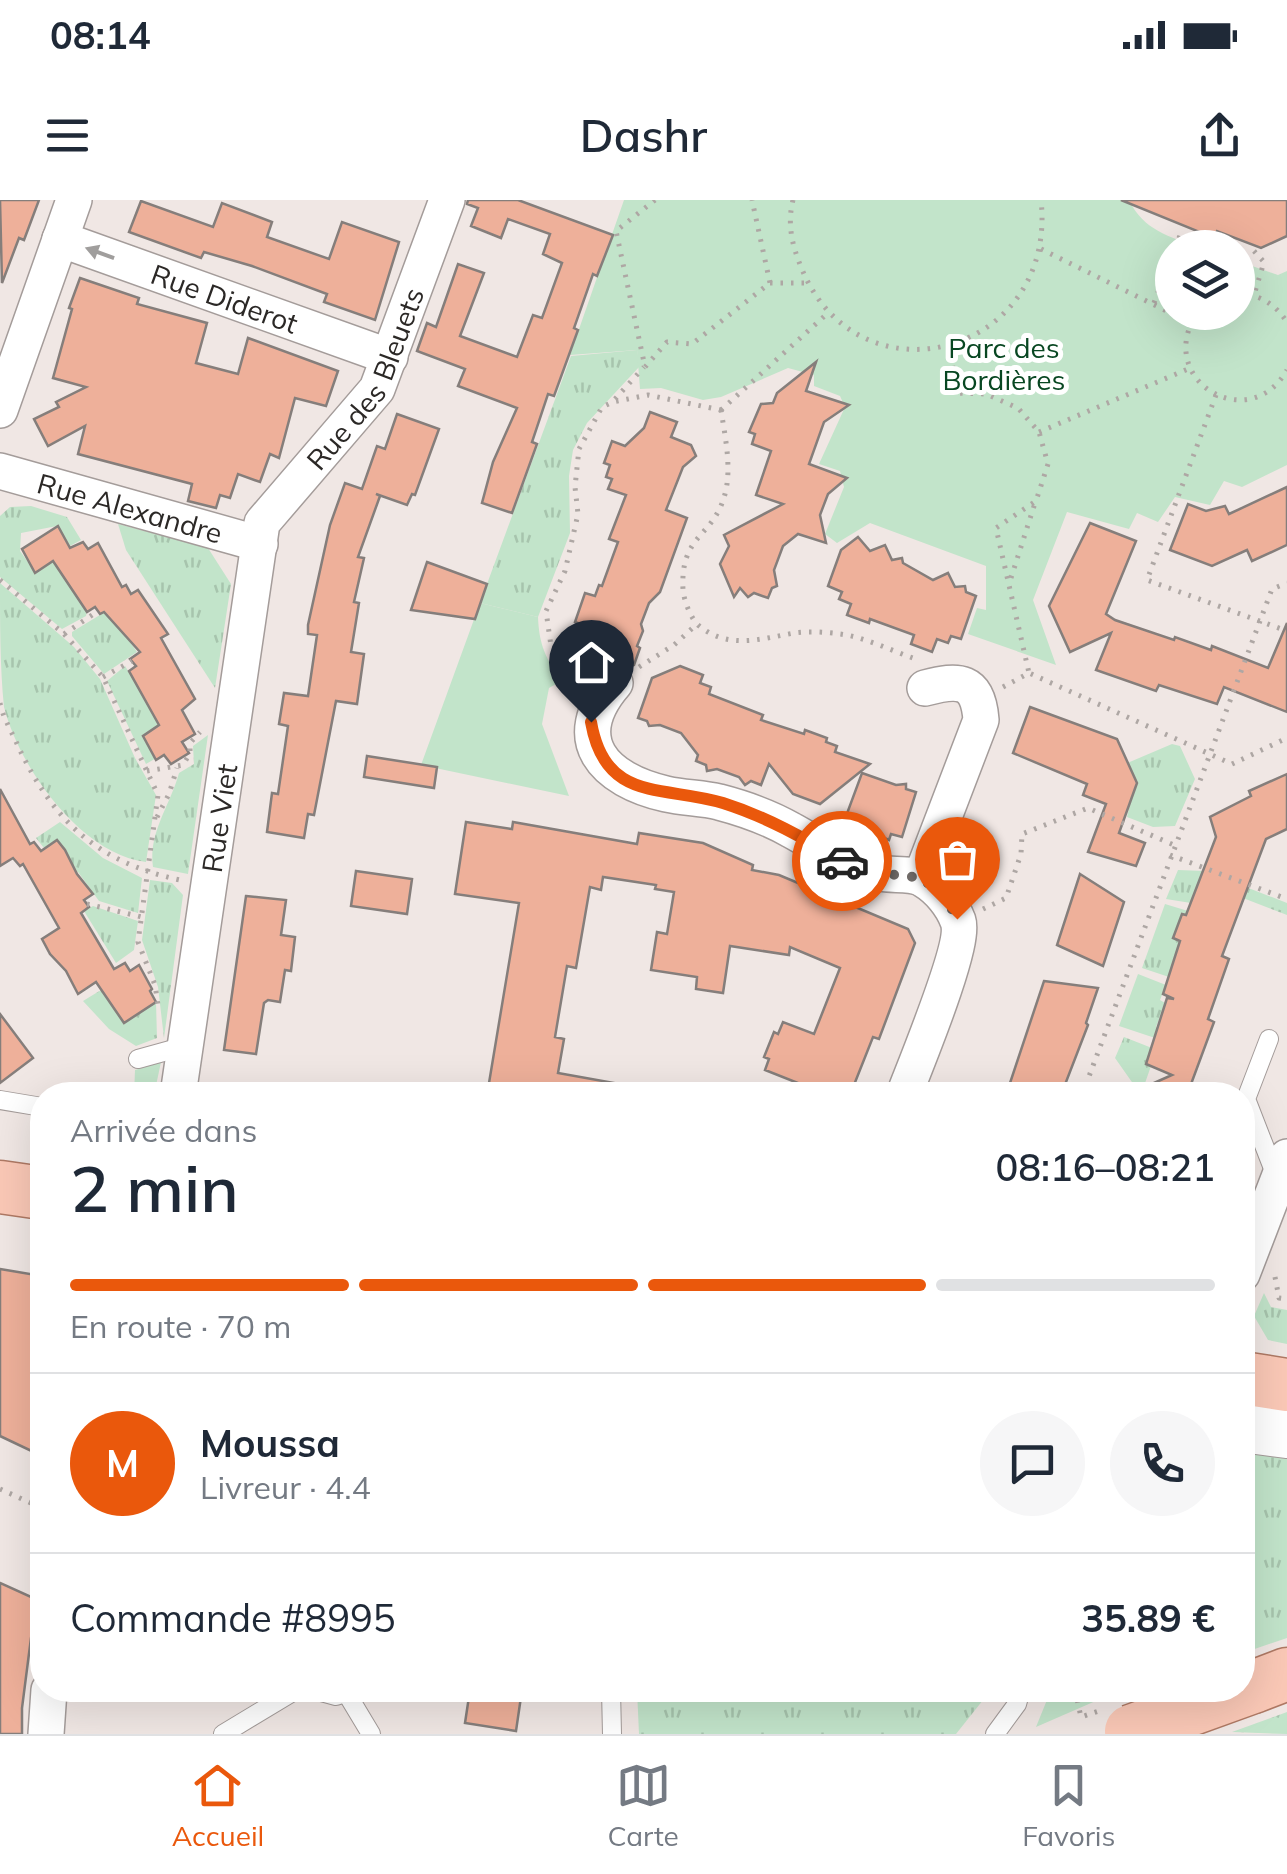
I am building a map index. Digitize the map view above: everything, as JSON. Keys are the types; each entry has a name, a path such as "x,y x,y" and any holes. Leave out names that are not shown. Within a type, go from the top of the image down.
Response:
{"main road":[{"path":"0,1187 30,1192"},
{"path":"1255,1380 1287,1385"},
{"path":"1255,1430 1287,1434"},
{"path":"1184,1702 1207,1734"},
{"path":"1111,1728 1199,1702"}],"street":[{"path":"0,410 74,200"},
{"name":"Rue des Bleuets","path":"260,544 262,522 377,389 447,200"},
{"name":"Rue Diderot","path":"60,238 390,356"},
{"name":"Rue Alexandre","path":"0,471 260,544"},
{"name":"Rue Viet","path":"177,1082 174,1049 210,886 260,544"},
{"path":"922,878 981,720 953,690"},
{"path":"607,692 591,722 595,747 606,766 631,783 666,794 720,802 788,828 844,862 880,873 922,878 947,900 960,925 954,957 909,1082"},
{"path":"1255,1274 1282,1169"},
{"path":"46,1734 48,1702"}],"lane":[{"path":"1253,1082 1269,1039"},
{"path":"138,1058 174,1049"},
{"path":"0,1100 30,1105"},
{"path":"1255,1117 1282,1169"},
{"path":"224,1734 276,1702"},
{"path":"356,1702 371,1734"},
{"path":"611,1702 612,1734"},
{"path":"995,1734 1018,1702"}],"path":[{"path":"645,367 616,231 654,200"},
{"path":"752,200 770,283"},
{"path":"792,200 792,244 807,282 829,312 851,332 882,345 916,350 950,345 999,320 1025,288 1041,249 1042,200"},
{"path":"1041,249 1154,303"},
{"path":"1255,252 1264,262 1255,292"},
{"path":"612,402 667,342 692,344 770,283 807,282"},
{"path":"1255,296 1279,310 1287,322"},
{"path":"721,410 829,312"},
{"path":"1188,330 1189,368 1196,380 1216,396 1251,399 1267,392 1287,370"},
{"path":"950,345 956,393 986,394 1018,408 1039,432 1048,464 1010,581"},
{"path":"1039,432 1189,368"},
{"path":"697,624 607,692 567,673 551,646 546,611 565,571 578,514 575,487 579,448 602,407 648,395 721,410"},
{"path":"1216,396 1147,580 1287,631"},
{"path":"721,410 727,448 725,494 711,523 688,549 682,568 684,598 697,624 730,642 760,641 798,632 844,634 914,658 953,690 1029,673 1232,764 1287,738"},
{"path":"1029,673 996,528 1036,501"},
{"path":"0,580 64,634 103,678 158,795 138,942 174,1049"},
{"path":"1087,1082 1272,589 1287,583"},
{"path":"64,634 98,611"},
{"path":"103,678 132,661"},
{"path":"0,703 28,766 60,815 96,848 148,873 210,886"},
{"path":"0,721 8,726"},
{"path":"147,771 183,766 190,754 190,744 202,729 234,733"},
{"path":"155,820 170,794 178,768"},
{"path":"976,912 1006,898 1021,854 1022,834 1088,808 1174,845"},
{"path":"1170,855 1287,899"},
{"path":"87,904 142,917"},
{"path":"1255,1274 1275,1276 1279,1298 1287,1300"},
{"path":"0,1489 30,1503"},
{"path":"1086,1702 1111,1728"}],"green space":[{"name":"Parc des Bordières","path":"624,200 1129,200 1142,219 1158,230 1155,230 1155,330 1255,330 1255,267 1278,275 1287,271 1287,465 1242,487 1224,481 1210,505 1175,497 1158,522 1137,513 1129,529 1067,512 1033,600 1056,665 968,634 977,608 986,610 986,566 870,523 837,543 825,534 844,487 840,471 819,464 845,407 840,396 814,386 814,375 788,368 721,397 703,400 661,388 640,389 637,350 570,355"},
{"path":"637,350 640,366 587,423 573,450 569,476 570,533 538,617 480,603 571,356"},
{"path":"31,506 67,517 81,540 70,546 57,526 21,533 20,551 36,573 54,561 87,611 86,616 62,629 0,577 0,516 10,507"},
{"path":"118,524 208,548 231,584 215,688 126,550"},
{"path":"0,583 74,647 100,679 156,795 146,862 99,844 78,826 57,806 24,757 4,707"},
{"path":"480,603 538,617 544,651 563,680 549,688 542,724 569,796 421,765"},
{"path":"108,610 137,652 104,674 72,632"},
{"path":"125,666 161,724 158,757 146,764 107,681"},
{"path":"208,735 188,874 153,867 157,831 179,773 194,764 193,746"},
{"path":"1172,744 1180,746 1195,779 1175,826 1153,827 1127,817 1131,800 1127,798 1131,786 1138,783 1125,764"},
{"path":"60,822 103,858 142,878 138,913 99,901 78,872 74,874 69,864 72,862 57,840 44,848 36,838"},
{"path":"1178,870 1205,871 1287,903 1287,915 1199,881 1191,903 1166,899"},
{"path":"150,880 172,883 183,895 164,1038 158,987 142,940"},
{"path":"1165,904 1188,911 1182,914 1173,938 1180,941 1169,977 1142,968"},
{"path":"93,906 138,921 134,950 116,963 84,911"},
{"path":"1138,974 1166,985 1155,1038 1119,1026"},
{"path":"101,990 124,1022 156,1002 157,1038 136,1046 109,1029 83,1001"},
{"path":"1124,1037 1152,1048 1146,1063 1151,1066 1145,1082 1132,1082 1115,1058"},
{"path":"161,1062 157,1082 135,1082 135,1070"},
{"path":"1264,1293 1271,1307 1287,1310 1287,1344 1268,1340 1255,1314"},
{"path":"1255,1448 1287,1451 1287,1638 1255,1649"},
{"path":"638,1702 981,1702 956,1734 639,1734"},
{"path":"1046,1702 1093,1702 1036,1727"},
{"path":"1287,1712 1287,1734 1232,1732"}],"building":[{"path":"0,200 39,200 2,283"},
{"path":"468,200 518,200 613,235 597,276 593,274 554,396 548,394 532,442 537,444 512,513 482,503 493,462 517,408 458,386 465,369 417,351 427,323 436,327 458,264 484,273 460,336 517,357 533,315 542,318 562,263 543,254 550,234 508,219 501,238 471,226 478,208 467,204"},
{"path":"1121,200 1287,200 1287,236 1261,248 1255,246 1255,230 1194,230"},
{"path":"141,201 213,227 222,203 272,222 267,237 329,259 342,222 399,242 375,320 324,302 327,294 252,266 204,252 201,258 129,232"},
{"path":"80,278 139,298 137,304 207,323 196,363 238,374 248,338 338,371 326,406 295,398 279,458 270,454 260,482 238,474 230,498 220,495 216,508 188,501 192,484 78,454 85,426 48,446 34,419 86,387 53,378"},
{"path":"816,362 806,391 849,405 824,422 809,464 847,478 828,494 820,515 826,543 798,534 783,546 774,570 777,586 768,598 754,593 748,597 740,588 734,597 720,564 729,546 724,535 783,504 756,495 771,451 752,444 755,434 749,432 761,404 773,403 777,393"},
{"path":"650,412 677,422 671,437 691,445 696,456 683,467 666,510 687,518 660,592 649,603 641,624 643,631 634,665 616,662 601,668 607,647 582,637 586,626 575,622 585,593 595,596 599,585 602,586 618,542 609,539 626,495 608,489 612,479 606,477 610,465 604,463 612,441 625,446 644,428"},
{"path":"397,414 439,429 415,495 407,505 376,494 380,496 358,557 364,558 354,602 359,603 351,652 364,654 357,704 336,701 314,815 308,814 304,838 267,832 272,793 278,794 288,726 279,724 284,693 308,696 317,635 308,634 308,625 330,525 345,483 362,489 377,446 385,449"},
{"path":"1287,487 1287,545 1252,561 1247,550 1212,566 1170,550 1188,504 1206,511 1225,506 1229,514"},
{"path":"1090,523 1136,541 1106,614 1115,620 1211,650 1212,646 1268,668 1287,623 1287,712 1224,687 1217,704 1159,685 1156,691 1096,670 1111,633 1070,652 1049,606"},
{"path":"58,526 70,548 83,542 88,549 98,543 122,587 126,585 131,594 138,590 168,634 161,638 195,699 182,710 195,734 182,742 189,753 171,764 164,755 156,760 143,736 159,725 129,671 136,666 130,659 140,652 104,612 100,614 95,607 87,612 53,561 35,573 22,549"},
{"path":"858,537 870,551 885,545 892,560 902,558 903,563 933,580 948,573 955,587 965,586 966,592 976,596 961,639 951,636 948,643 937,639 932,652 911,644 914,635 847,615 851,604 839,599 842,592 828,586 841,550"},
{"path":"427,562 487,584 475,619 411,610"},
{"path":"680,666 703,675 700,683 711,687 709,694 763,715 761,720 827,738 826,742 837,746 835,752 870,764 820,804 793,794 769,764 761,785 751,781 745,785 739,777 717,769 707,771 706,765 696,761 698,755 681,733 660,725 649,726 638,718 652,678"},
{"path":"1030,707 1117,739 1137,783 1119,833 1145,843 1136,866 1088,852 1106,804 1083,795 1087,784 1013,753"},
{"path":"367,756 437,767 434,788 364,777"},
{"path":"862,773 896,785 906,784 906,789 916,792 902,837 891,834 889,840 877,835 872,848 850,840 853,832 842,827"},
{"path":"1287,774 1287,829 1266,839 1222,956 1229,959 1208,1019 1214,1022 1192,1082 1156,1082 1172,1075 1146,1064 1167,998 1174,999 1163,994 1180,941 1173,938 1216,837 1210,817 1251,796 1249,791"},
{"path":"0,789 30,844 34,842 41,851 57,840 93,894 84,900 89,907 81,913 114,969 125,963 130,971 139,965 152,989 156,1002 124,1023 96,982 78,994 66,971 50,954 42,939 59,928 23,864 20,866 13,858 0,866"},
{"path":"466,822 512,829 513,822 637,844 639,833 703,843 753,865 752,870 779,875 908,929 915,943 879,1039 873,1037 855,1082 795,1082 765,1070 769,1059 764,1057 774,1032 778,1034 783,1022 814,1034 840,968 790,947 789,955 730,946 723,993 696,989 697,977 651,970 657,932 667,934 674,892 655,889 656,885 603,877 601,890 590,887 576,968 567,966 555,1037 564,1039 558,1073 608,1082 489,1082 519,903 455,894"},
{"path":"356,871 412,879 407,914 351,906"},
{"path":"1080,874 1124,902 1103,966 1057,945"},
{"path":"246,896 286,900 281,935 295,937 291,971 285,970 280,1002 264,1003 256,1054 224,1050"},
{"path":"1044,981 1098,988 1066,1082 1010,1082"},
{"path":"0,1014 33,1058 0,1083"},
{"path":"0,1269 30,1274 30,1450 0,1436"},
{"path":"0,1583 30,1596 30,1646 22,1734 0,1734"},
{"path":"468,1702 520,1702 516,1731 465,1723"}],"way so far":[{"path":"842,861 880,873 922,878 947,900 957,919"}],"route":[{"path":"591,722 595,747 606,766 631,783 666,794 720,802 788,828 842,861"}]}
